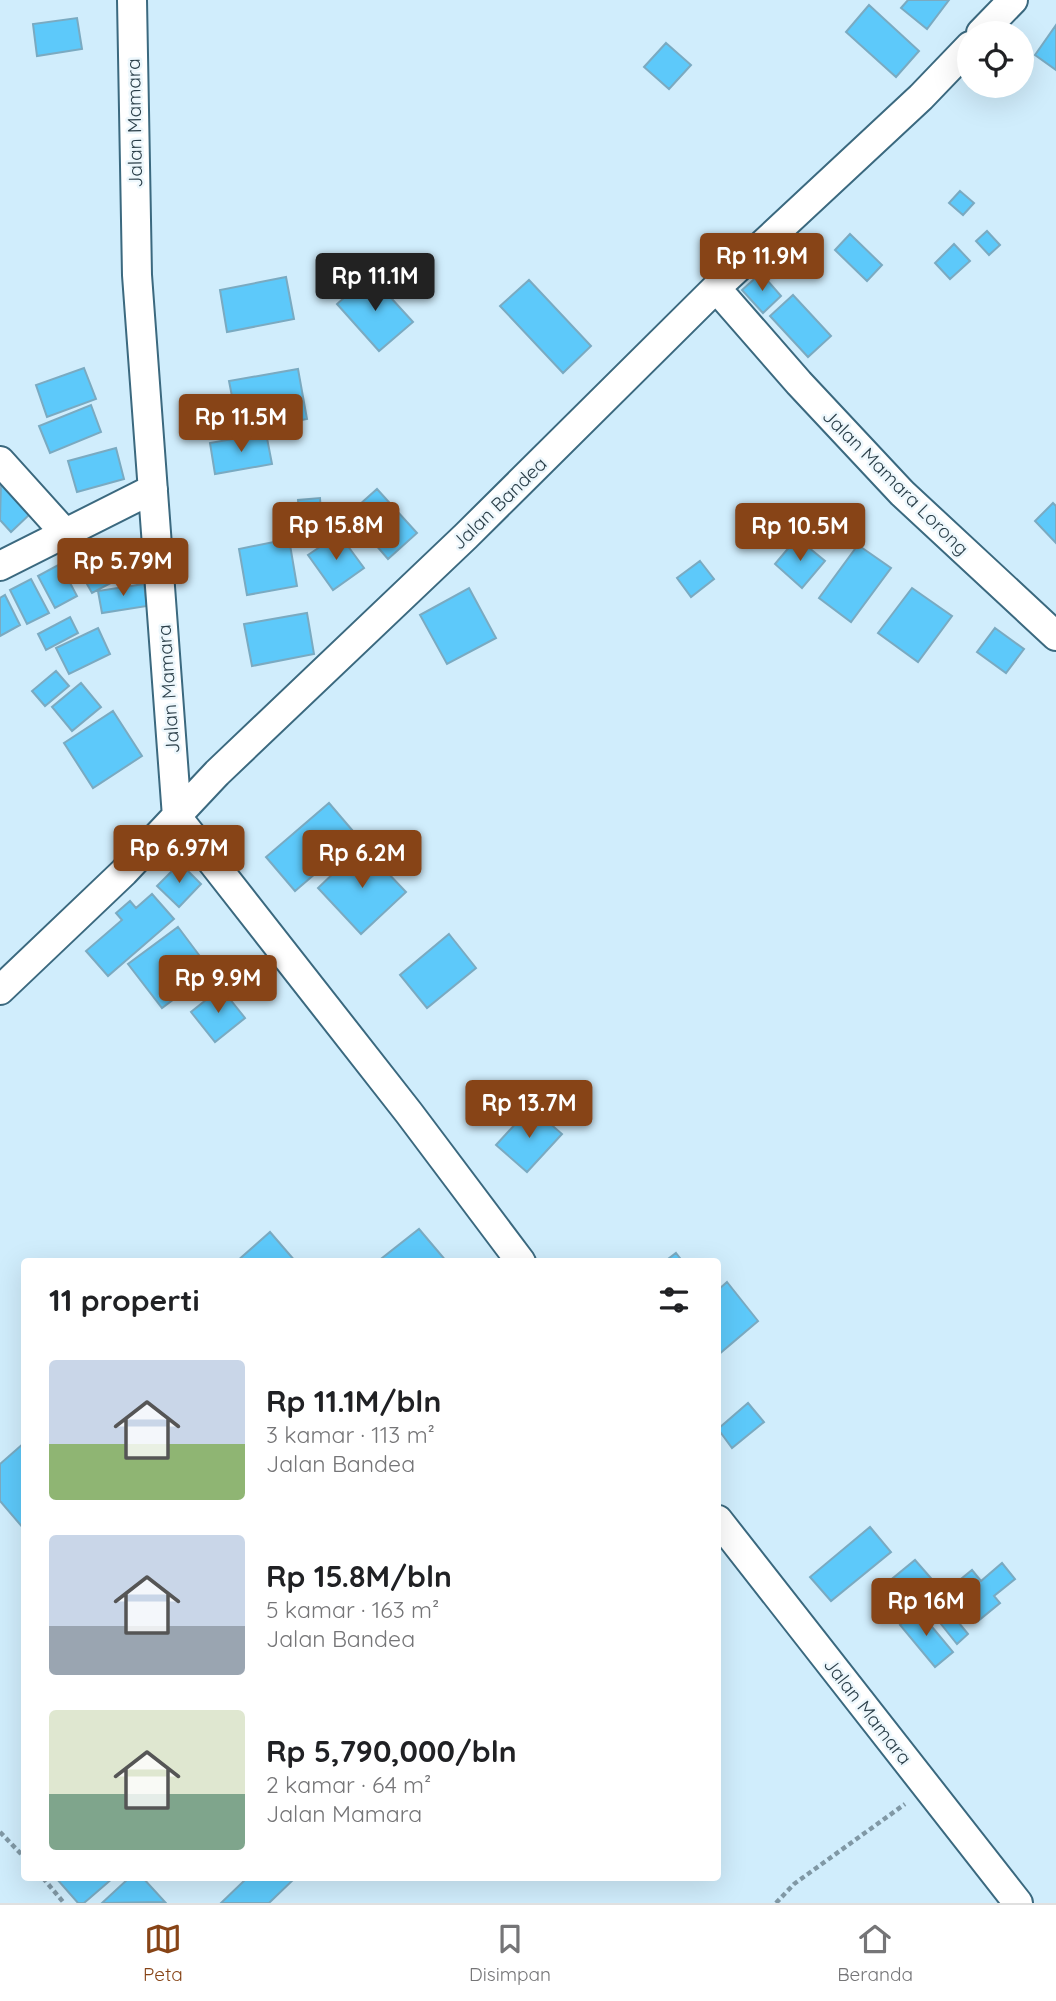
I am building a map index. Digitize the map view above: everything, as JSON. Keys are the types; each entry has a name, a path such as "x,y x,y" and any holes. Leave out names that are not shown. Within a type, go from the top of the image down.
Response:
{"street":[{"name":"Jalan Mamara","path":"131,0 137,275 177,817"},
{"path":"993,21 1013,0"},
{"name":"Jalan Bandea","path":"0,989 124,872 218,773 466,536 716,288 921,97 957,60"},
{"name":"Jalan Mamara Lorong","path":"716,288 799,383 902,493 1056,636"},
{"path":"0,461 65,533"},
{"path":"0,566 153,489"},
{"path":"177,817 409,1113 518,1258"},
{"name":"Jalan Mamara","path":"721,1524 1018,1903"}],"path":[{"path":"776,1903 794,1884 928,1787"},
{"path":"0,1832 21,1854"},
{"path":"46,1881 64,1903"}],"building":[{"path":"908,0 949,0 927,29 901,8"},
{"path":"869,5 919,51 896,77 846,32"},
{"path":"77,18 82,49 37,56 33,24"},
{"path":"1056,25 1056,70 1035,55"},
{"path":"666,43 691,65 669,89 644,67"},
{"path":"960,191 974,203 963,215 949,203"},
{"path":"987,231 1000,245 989,255 976,241"},
{"path":"850,234 882,265 867,281 835,250"},
{"path":"954,244 970,261 950,279 935,263"},
{"path":"761,273 781,296 763,313 742,290"},
{"path":"370,275 413,322 379,351 337,304"},
{"path":"286,277 294,319 227,332 220,290"},
{"path":"529,280 591,346 563,373 500,306"},
{"path":"793,295 831,336 808,357 770,316"},
{"path":"84,368 96,399 47,417 36,385"},
{"path":"298,369 307,419 239,432 229,381"},
{"path":"91,405 101,432 50,453 39,426"},
{"path":"266,433 272,464 215,474 210,443"},
{"path":"116,448 124,479 77,492 68,461"},
{"path":"1,483 30,514 11,532 0,520"},
{"path":"377,489 417,533 388,559 349,514"},
{"path":"320,498 322,527 300,529 298,500"},
{"path":"1053,503 1056,506 1056,543 1035,521"},
{"path":"339,534 364,568 333,590 308,555"},
{"path":"797,538 825,561 802,588 775,564"},
{"path":"289,539 297,586 247,595 239,549"},
{"path":"858,545 891,568 851,622 819,598"},
{"path":"112,553 124,576 92,593 79,570"},
{"path":"700,561 714,579 691,597 677,578"},
{"path":"60,564 77,596 55,608 38,576"},
{"path":"31,579 49,613 27,624 10,590"},
{"path":"144,584 147,606 102,613 98,591"},
{"path":"469,588 496,638 447,664 420,615"},
{"path":"912,588 952,616 918,662 878,633"},
{"path":"5,595 20,625 0,636 0,598"},
{"path":"307,613 314,654 252,666 244,624"},
{"path":"70,617 78,633 46,650 38,634"},
{"path":"98,628 110,654 69,674 56,648"},
{"path":"995,628 1024,649 1006,673 977,652"},
{"path":"56,671 69,686 45,706 32,691"},
{"path":"81,683 101,707 72,731 52,707"},
{"path":"113,711 142,756 93,788 64,743"},
{"path":"329,803 358,837 295,891 266,857"},
{"path":"362,846 406,892 361,934 318,888"},
{"path":"180,863 201,884 179,907 157,886"},
{"path":"152,894 174,919 108,976 86,951 122,920 116,913 130,901 136,908"},
{"path":"178,927 211,971 162,1008 128,964"},
{"path":"449,934 476,968 427,1008 400,975"},
{"path":"221,988 245,1018 215,1042 191,1012"},
{"path":"531,1107 562,1134 527,1172 496,1145"},
{"path":"419,1229 444,1258 382,1258"},
{"path":"270,1232 293,1258 241,1258"},
{"path":"727,1282 758,1321 721,1352 721,1287"},
{"path":"748,1403 764,1422 732,1448 721,1433 721,1426"},
{"path":"21,1446 21,1526 0,1501 0,1464"},
{"path":"870,1527 891,1552 831,1601 810,1577"},
{"path":"915,1560 936,1584 897,1617 876,1592"},
{"path":"1002,1563 1015,1579 994,1596 1000,1603 978,1621 950,1588 972,1570 981,1581"},
{"path":"936,1595 968,1634 957,1644 925,1604"},
{"path":"918,1610 953,1652 935,1667 900,1625"},
{"path":"59,1881 110,1881 84,1903 78,1903"},
{"path":"126,1881 146,1881 165,1902 102,1903"},
{"path":"244,1881 292,1881 269,1903 221,1903"}]}
